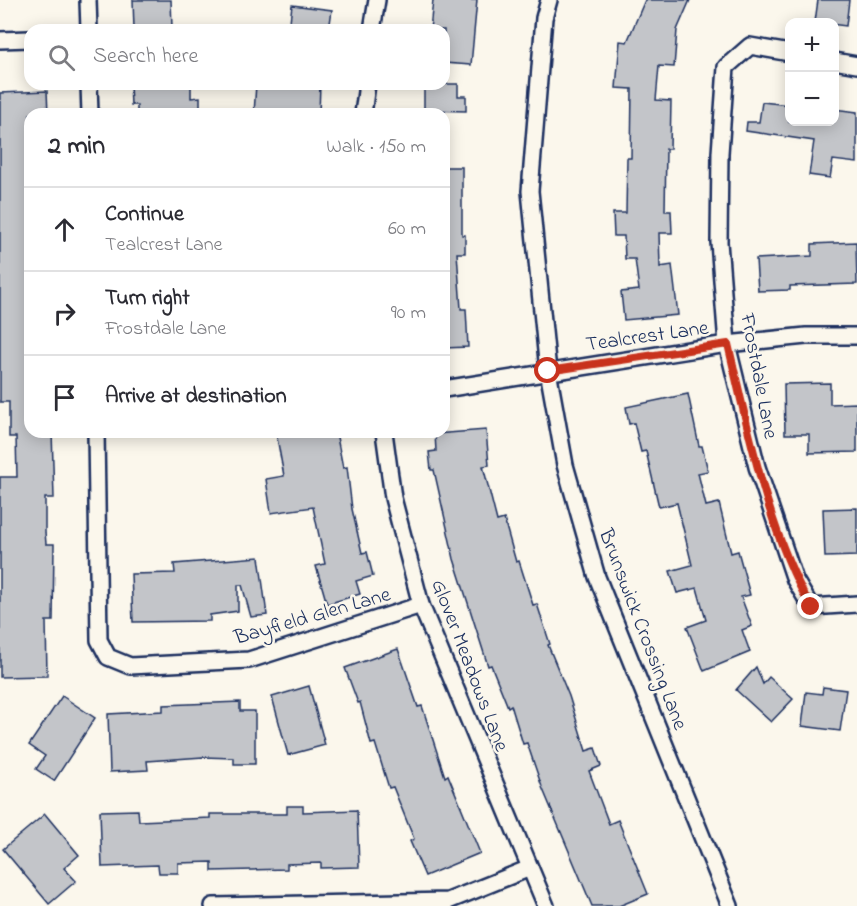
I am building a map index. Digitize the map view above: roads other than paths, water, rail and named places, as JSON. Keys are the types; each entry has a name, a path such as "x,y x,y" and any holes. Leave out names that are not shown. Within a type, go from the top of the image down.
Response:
{"street":[{"path":"88,0 88,24"},
{"path":"373,24 377,0"},
{"name":"Brunswick Crossing Lane","path":"549,0 544,18 530,191 548,371 565,465 597,577 730,906"},
{"path":"0,40 24,39"},
{"name":"Frostdale Lane","path":"785,52 750,46 726,66 720,153 719,242 728,344 758,467 795,579 811,607 857,604"},
{"path":"839,62 857,65"},
{"path":"90,90 90,108"},
{"path":"364,108 366,90"},
{"name":"Tealcrest Lane","path":"450,388 728,344 806,336 857,336"},
{"name":"Bayfield Glen Lane","path":"96,438 99,640 108,657 130,666 249,660 421,604"},
{"name":"Glover Meadows Lane","path":"385,438 393,498 421,604 546,906"},
{"path":"213,906 448,901 530,868"}]}
